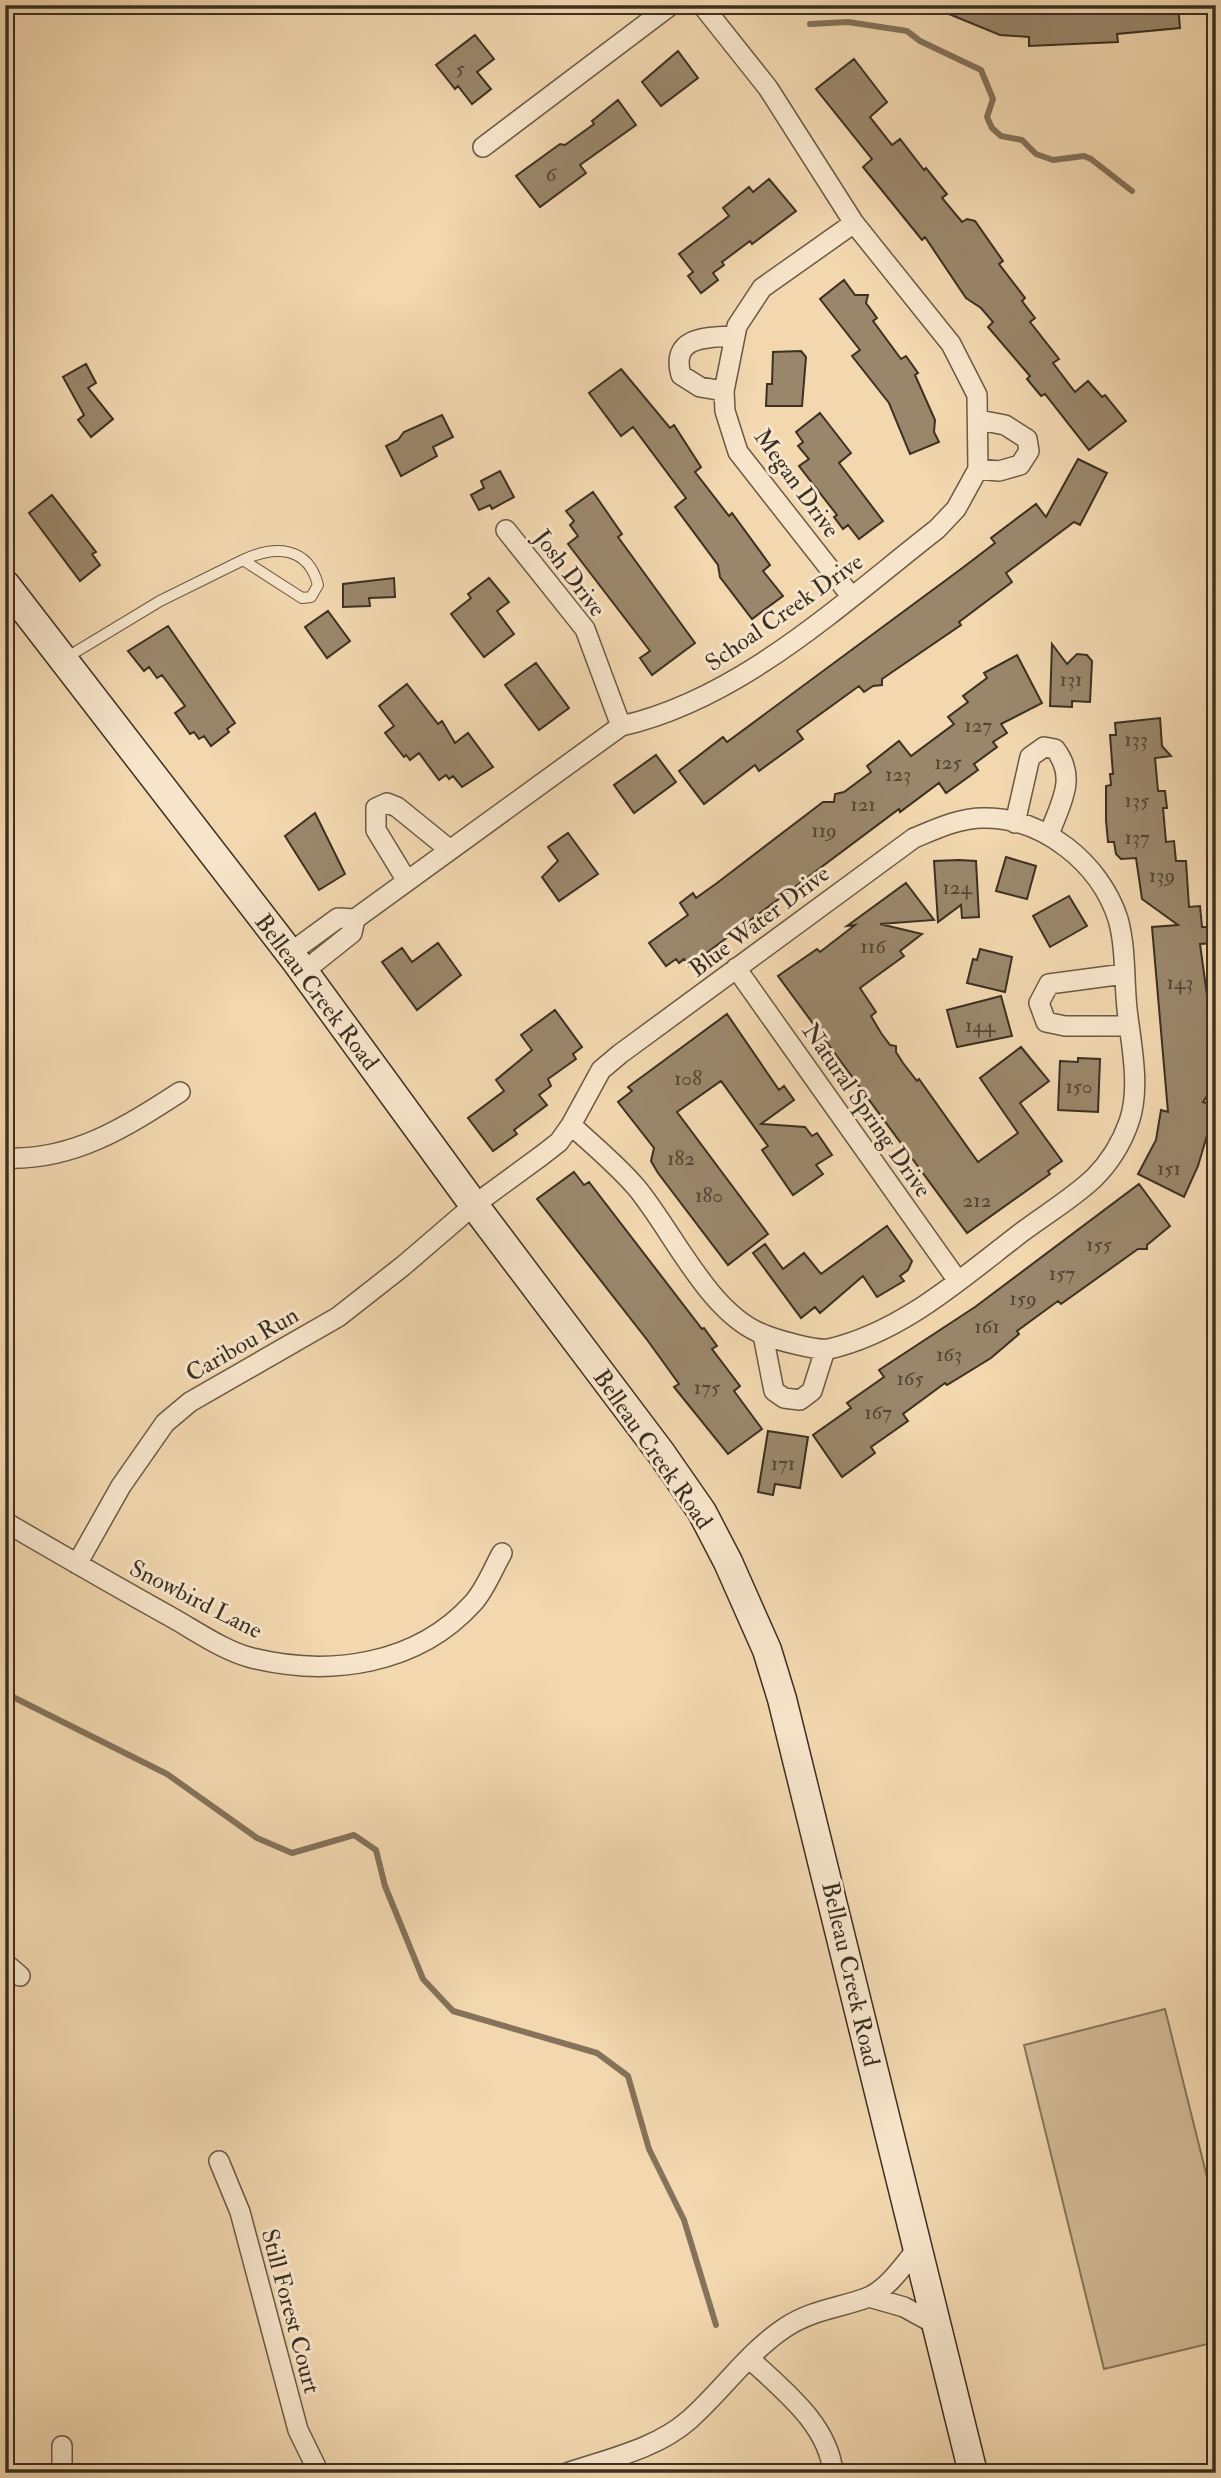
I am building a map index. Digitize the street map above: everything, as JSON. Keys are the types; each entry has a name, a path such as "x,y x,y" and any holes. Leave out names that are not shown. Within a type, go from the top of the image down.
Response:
{"main road":[{"name":"Belleau Creek Road","path":"5,584 296,962 702,1512 746,1598 767,1650 805,1784 916,2249 973,2473"}],"street":[{"path":"483,148 671,5"},
{"name":"Schoal Creek Drive","path":"296,962 338,918 355,919 621,726 661,717 740,677 937,529 956,509 978,469 977,395 951,344 854,223 768,88 702,5"},
{"name":"Megan Drive","path":"851,596 738,452 725,411 724,391 737,326 762,288 854,223"},
{"path":"724,391 700,387 681,374 678,364 681,350 692,341 734,336"},
{"path":"978,469 999,471 1020,465 1029,451 1027,439 1017,430 979,420"},
{"name":"Josh Drive","path":"506,530 585,629 621,726"},
{"path":"1015,822 1030,757 1044,747 1055,749 1067,769 1067,784 1049,835"},
{"path":"407,881 376,830 376,808 387,803 397,807 450,850"},
{"name":"Blue Water Drive","path":"474,1205 559,1142 601,1070 914,838 947,824 981,817 1015,822 1049,835 1084,862 1105,890 1118,921 1134,1092 1130,1121 1115,1152 1094,1178 958,1281 897,1323 866,1338 825,1350 763,1335 738,1318 715,1296 636,1188 571,1125"},
{"name":"Natural Spring Drive","path":"736,968 958,1281"},
{"path":"1124,974 1049,984 1039,1003 1046,1022 1065,1026 1129,1026"},
{"path":"5,1158 49,1156 84,1146 121,1130 180,1092"},
{"name":"Caribou Run","path":"77,1564 121,1486 165,1423 190,1402 338,1317 474,1205"},
{"path":"763,1335 774,1391 784,1398 800,1400 811,1391 825,1350"},
{"name":"Snowbird Lane","path":"5,1521 205,1637 249,1658 299,1666 342,1666 393,1656 439,1635 474,1602 502,1553"},
{"path":"5,1962 20,1976"},
{"name":"Still Forest Court","path":"219,2161 240,2213 298,2430 320,2473"},
{"path":"567,2473 649,2445 670,2434 690,2419 767,2341 801,2317 869,2297 898,2272 916,2249"},
{"path":"869,2297 904,2307 935,2324"},
{"path":"750,2359 789,2396 816,2428 827,2444 833,2473"},
{"path":"61,2446 62,2473"}],"lane":[{"path":"63,659 160,601 243,560 267,550 300,555 318,585 311,597 302,598 243,560"}],"shaded area":[{"path":"1165,2009 1216,2213 1216,2342 1104,2369 1024,2045"}],"building":[{"path":"927,5 1178,5 1180,28 1117,34 1118,42 1029,46 1029,37 1000,35"},
{"path":"475,35 494,59 477,72 491,89 472,104 458,86 455,89 436,65"},
{"path":"678,51 698,78 661,106 642,82"},
{"path":"854,59 887,102 870,117 892,145 900,139 924,170 926,168 947,194 942,198 962,222 967,219 975,221 1003,261 999,264 1025,298 1022,301 1035,318 1030,322 1059,359 1053,363 1075,392 1088,381 1102,397 1105,395 1126,421 1089,450 1045,394 1041,396 1027,379 1030,376 988,327 993,322 981,308 966,298 925,237 922,240 863,167 872,159 816,89"},
{"path":"618,100 636,125 580,165 586,173 540,207 516,176 560,144 565,145 594,124 592,121"},
{"path":"769,179 796,211 752,244 750,241 722,262 724,265 713,273 718,280 701,293 688,276 693,272 679,254 729,216 723,208 749,187 753,192"},
{"path":"844,280 855,295 868,295 866,303 877,318 873,321 901,359 906,356 918,373 915,375 935,420 934,432 939,442 910,454 889,403 852,356 860,350 820,299"},
{"path":"801,351 806,357 802,406 766,406 767,384 772,384 773,352"},
{"path":"86,364 96,383 88,388 113,419 91,437 78,420 84,415 63,377"},
{"path":"621,369 670,428 674,425 701,467 695,472 729,516 732,513 770,565 763,571 783,596 752,619 720,577 718,565 675,507 686,498 633,427 621,436 589,393"},
{"path":"820,413 851,453 839,463 883,521 859,539 848,525 843,529 834,517 837,515 799,466 809,459 798,446 803,442 796,432"},
{"path":"442,415 453,437 433,447 437,456 401,476 386,446 398,440 404,432"},
{"path":"1078,459 1107,473 1080,525 1074,522 1006,573 1012,582 959,622 961,625 882,679 882,685 873,686 864,692 859,686 797,731 803,739 759,771 755,765 704,804 679,771 723,737 727,742 961,569 995,543 991,538 1036,504 1046,517"},
{"path":"500,471 514,497 492,509 490,505 479,510 471,495 484,488 481,481"},
{"path":"593,492 622,534 618,537 695,643 652,675 640,658 650,651 568,544 578,536 570,525 574,521 566,511"},
{"path":"52,495 96,552 92,554 100,565 80,581 29,513"},
{"path":"394,578 395,597 369,598 370,606 343,607 343,584"},
{"path":"489,578 509,602 497,611 514,634 484,657 451,614 471,598 468,594"},
{"path":"328,611 350,641 327,658 305,627"},
{"path":"168,626 235,723 227,729 229,732 211,746 204,736 199,739 194,732 190,734 175,713 185,706 162,675 157,678 149,667 144,671 128,651"},
{"path":"1052,644 1067,664 1077,654 1087,655 1092,661 1090,702 1072,701 1072,707 1050,706"},
{"path":"1017,655 1042,703 1001,724 1007,733 993,742 997,747 974,764 978,770 946,793 939,783 900,812 899,809 689,966 684,959 679,963 676,959 666,966 649,943 688,915 680,903 693,893 696,898 823,802 834,802 835,794 844,792 871,772 867,766 899,741 911,756 954,724 948,717 968,702 963,696 987,678 984,673"},
{"path":"536,663 569,708 539,730 505,685"},
{"path":"407,684 438,724 442,721 455,743 468,733 493,767 462,787 453,776 449,779 446,775 439,780 419,753 410,760 406,755 404,757 385,733 394,726 379,706"},
{"path":"1160,718 1162,746 1171,756 1155,758 1158,791 1165,791 1167,808 1163,808 1166,842 1174,841 1176,861 1186,861 1189,907 1200,906 1202,927 1212,927 1213,943 1200,944 1216,1061 1216,1082 1203,1102 1216,1105 1198,1166 1184,1197 1138,1174 1156,1140 1161,1110 1168,1112 1152,927 1178,925 1142,899 1136,858 1121,859 1116,854 1114,842 1108,842 1106,820 1106,786 1111,785 1110,774 1113,774 1110,735 1116,735 1115,723"},
{"path":"656,755 676,782 634,813 614,785"},
{"path":"315,813 345,874 319,890 285,836"},
{"path":"568,833 598,874 559,901 542,877 558,861 548,847"},
{"path":"1006,857 1036,866 1027,899 996,891"},
{"path":"934,861 976,861 979,917 962,918 961,905 938,922"},
{"path":"906,883 934,920 880,924 922,934 900,951 904,956 860,988 876,1012 871,1016 881,1033 890,1045 896,1046 896,1052 903,1063 917,1081 919,1079 978,1162 1018,1133 980,1078 1021,1047 1049,1081 1020,1103 1062,1161 1048,1171 1050,1174 967,1233 778,976 817,949 820,952 855,925 847,926"},
{"path":"1069,896 1087,926 1050,947 1033,916"},
{"path":"438,943 461,975 417,1010 382,962 402,948 412,962"},
{"path":"980,949 1012,957 1005,992 967,983 973,959 977,960"},
{"path":"1001,996 1012,1036 957,1047 947,1010"},
{"path":"555,1010 582,1047 573,1054 576,1059 548,1079 551,1086 539,1095 547,1105 514,1130 517,1134 493,1151 468,1118 504,1091 496,1080 532,1050 521,1035"},
{"path":"727,1014 779,1090 784,1086 794,1100 761,1124 805,1127 812,1136 817,1133 832,1155 816,1165 823,1174 793,1195 762,1150 768,1146 721,1081 677,1112 768,1234 728,1265 658,1173 651,1161 654,1148 618,1102 632,1091 628,1087"},
{"path":"1078,1058 1100,1059 1098,1112 1058,1110 1060,1061 1078,1062"},
{"path":"574,1172 584,1185 589,1182 702,1329 704,1328 717,1346 712,1349 740,1386 734,1391 762,1429 728,1454 674,1387 679,1384 648,1341 537,1199"},
{"path":"1139,1184 1170,1226 1147,1245 1147,1249 1138,1249 1061,1304 1058,1301 1017,1331 1019,1334 991,1358 947,1385 945,1383 903,1414 908,1421 871,1447 875,1453 842,1477 813,1435 851,1408 847,1403 884,1377 879,1370 975,1307"},
{"path":"887,1226 912,1261 908,1270 900,1276 904,1281 877,1297 863,1276 820,1313 815,1307 801,1318 753,1253 765,1244 783,1269 804,1253 821,1274"},
{"path":"768,1431 808,1437 800,1488 775,1484 773,1495 758,1492"}],"waterway":[{"path":"810,24 848,22 907,31 920,41 981,70 993,99 987,117 992,128 1001,136 1022,140 1036,154 1053,160 1084,156 1132,191"},
{"path":"5,1693 167,1774 257,1838 292,1853 354,1835 376,1850 385,1886 423,1979 453,2011 597,2053 628,2076 649,2149 684,2220 716,2325"}]}
